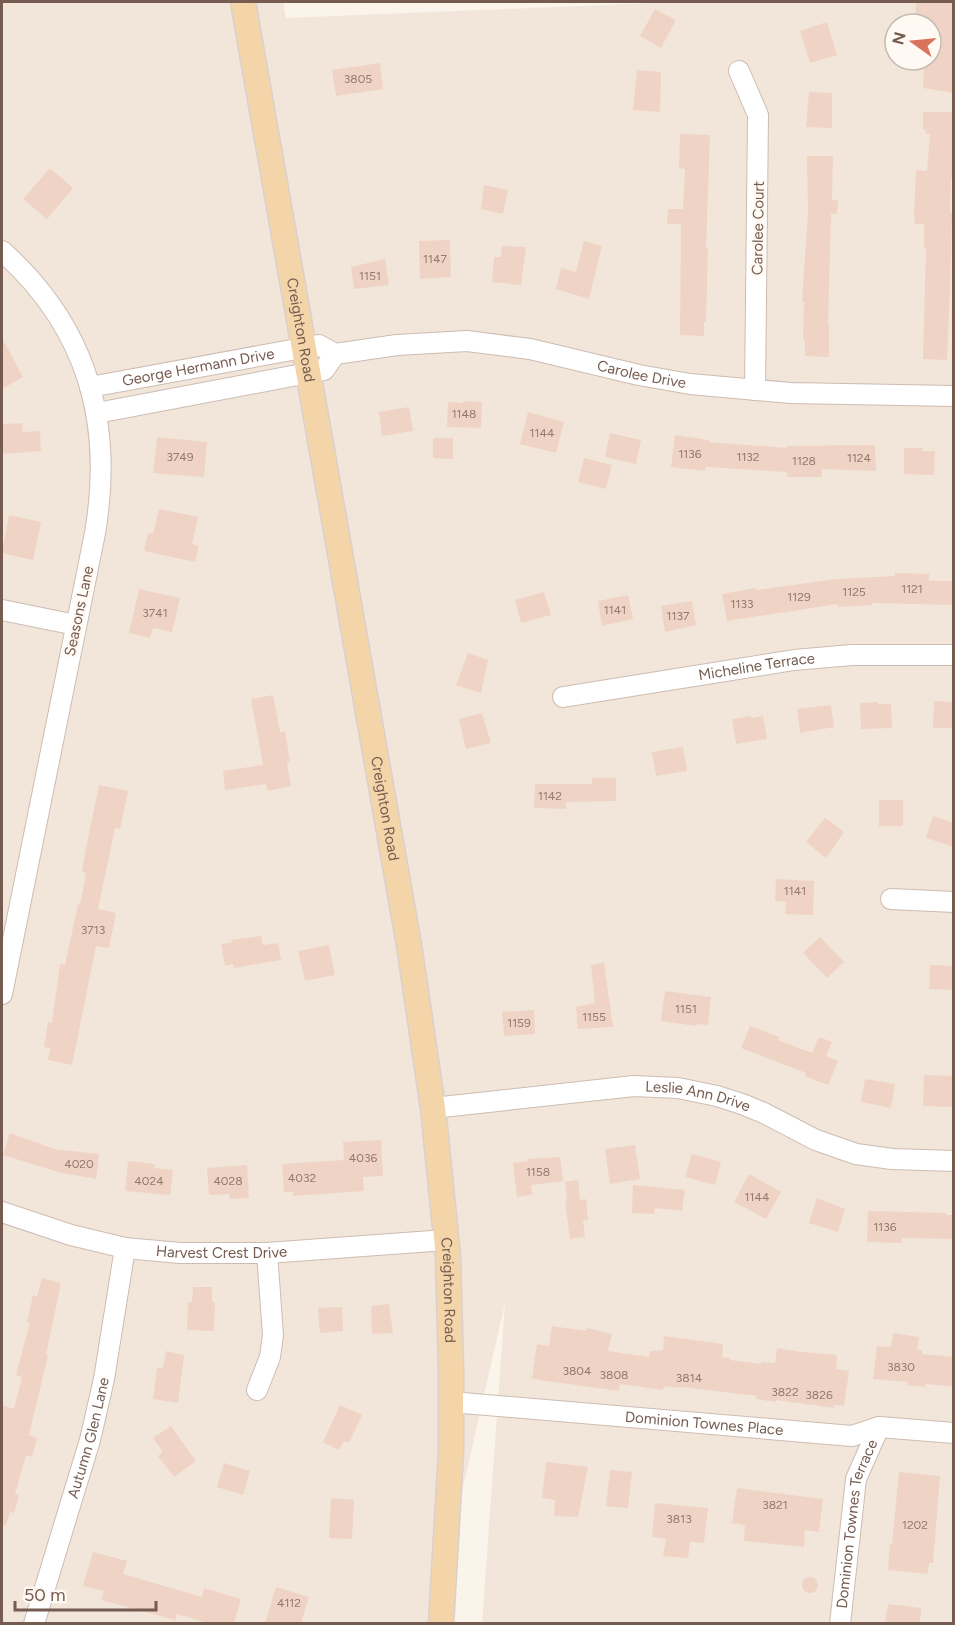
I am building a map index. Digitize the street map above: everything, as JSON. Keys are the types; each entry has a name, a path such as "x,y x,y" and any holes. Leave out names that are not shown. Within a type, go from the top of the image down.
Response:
{"main road":[{"name":"Creighton Road","path":"243,2 310,372 409,945 433,1108 446,1240 451,1402 441,1623"}],"street":[{"name":"Carolee Court","path":"739,71 758,115 755,390"},
{"name":"Seasons Lane","path":"2,251 48,300 81,360 97,413 102,467 101,498 2,994"},
{"name":"Carolee Drive","path":"305,348 319,345 335,354 397,345 440,342 494,344 535,350 639,375 690,384 791,393 954,396"},
{"name":"George Hermann Drive","path":"90,387 305,348"},
{"path":"310,372 324,370 335,354"},
{"name":"George Hermann Drive","path":"97,413 310,372"},
{"path":"2,610 76,625"},
{"name":"Micheline Terrace","path":"563,697 794,660 852,655 954,655"},
{"path":"891,899 954,902"},
{"name":"Leslie Ann Drive","path":"433,1108 634,1086 678,1088 742,1104 816,1140 856,1154 892,1159 954,1161"},
{"name":"Harvest Crest Drive","path":"2,1212 71,1235 125,1248 180,1253 267,1253 446,1240"},
{"name":"Autumn Glen Lane","path":"34,1623 90,1440 104,1379 125,1248"},
{"path":"257,1390 270,1357 273,1335 267,1253"},
{"name":"Dominion Townes Place","path":"451,1402 852,1436 879,1427 954,1433"},
{"name":"Dominion Townes Terrace","path":"840,1623 856,1479 879,1427"}],"shaded area":[{"path":"2,2 283,2 286,18 677,2 953,2 953,1623 482,1623 505,1303 432,1623 2,1624"}],"building":[{"path":"916,2 954,2 954,93 923,88 924,72 943,72 943,12 916,12"},
{"path":"655,9 676,20 661,48 640,36"},
{"path":"827,22 837,55 810,63 800,31"},
{"path":"380,63 383,89 336,96 332,70"},
{"path":"637,70 661,72 660,112 633,110"},
{"path":"809,92 832,93 832,128 806,127"},
{"path":"923,112 953,112 947,360 923,359 926,248 924,248 924,224 915,224 914,215 916,170 927,171 930,134 926,134 926,130 923,130"},
{"path":"680,134 710,135 704,336 680,335 681,224 667,224 668,209 683,209 685,169 679,168"},
{"path":"807,156 833,156 832,200 838,200 837,214 831,214 829,357 805,356 805,340 803,340 804,302 802,302 808,210"},
{"path":"50,168 73,188 47,219 23,199"},
{"path":"484,185 508,190 503,214 481,209"},
{"path":"450,240 451,277 420,279 419,241"},
{"path":"584,241 602,246 589,299 556,289 561,268 576,272"},
{"path":"502,246 526,247 521,285 492,282 494,257 501,257"},
{"path":"385,259 389,285 354,289 351,267"},
{"path":"2,338 23,377 2,389"},
{"path":"463,401 482,402 481,428 447,427 448,402 463,403"},
{"path":"409,407 413,431 382,436 379,412"},
{"path":"528,412 564,422 556,453 520,444"},
{"path":"22,423 23,432 40,431 41,451 2,454 2,424"},
{"path":"610,433 641,440 636,464 605,457"},
{"path":"675,435 709,440 709,442 787,448 787,446 875,445 876,471 822,469 822,477 787,477 787,472 706,467 705,471 671,467"},
{"path":"157,437 207,442 204,477 153,473"},
{"path":"433,438 453,438 453,459 433,458"},
{"path":"904,448 923,448 922,451 935,451 934,475 904,474"},
{"path":"584,458 612,465 606,489 578,482"},
{"path":"159,509 198,517 192,544 199,546 195,562 144,551 148,533 153,534"},
{"path":"9,515 41,522 33,560 2,553"},
{"path":"895,573 929,574 929,581 954,581 954,605 872,603 872,605 838,607 838,604 727,621 722,594 836,579 895,576"},
{"path":"139,589 180,598 172,632 153,628 150,638 129,633"},
{"path":"544,592 551,615 521,623 515,600"},
{"path":"628,595 633,619 602,626 598,601"},
{"path":"692,601 696,625 665,632 661,606"},
{"path":"468,653 488,660 481,693 456,685"},
{"path":"273,695 280,732 285,731 291,786 268,791 266,784 225,790 223,771 263,765 251,699"},
{"path":"934,701 954,704 954,728 933,728"},
{"path":"878,702 878,704 891,704 892,728 861,729 860,703"},
{"path":"831,705 834,727 800,733 797,709"},
{"path":"482,713 491,743 466,749 459,719"},
{"path":"750,716 751,718 763,716 767,739 736,744 732,719"},
{"path":"683,747 687,771 656,776 652,752"},
{"path":"592,778 616,778 616,801 566,802 566,809 534,808 535,784 592,784"},
{"path":"99,785 128,791 120,829 115,828 98,909 116,913 109,948 96,946 72,1065 48,1060 50,1048 44,1047 48,1022 52,1023 60,964 65,965 78,904 80,905 86,873 82,872 85,853"},
{"path":"879,800 903,800 903,826 879,826"},
{"path":"933,816 954,823 954,847 926,838"},
{"path":"825,818 844,832 826,858 806,842"},
{"path":"776,879 814,881 813,915 785,914 786,902 775,901"},
{"path":"261,936 263,945 278,943 281,960 234,968 233,964 225,966 221,944 232,943 231,940"},
{"path":"820,937 844,962 827,978 803,953"},
{"path":"329,945 335,975 305,981 298,951"},
{"path":"604,963 613,1027 578,1029 576,1007 595,1003 591,965"},
{"path":"930,965 954,966 954,990 929,989"},
{"path":"665,991 711,997 708,1025 696,1024 696,1026 661,1021"},
{"path":"534,1010 535,1034 504,1036 502,1012"},
{"path":"750,1026 812,1053 819,1037 832,1042 826,1056 838,1061 828,1085 805,1076 806,1073 741,1048"},
{"path":"924,1075 954,1076 954,1107 923,1106"},
{"path":"865,1079 895,1084 891,1108 861,1102"},
{"path":"10,1133 54,1149 99,1154 96,1179 58,1172 3,1155"},
{"path":"381,1140 383,1176 363,1177 364,1191 293,1196 293,1192 284,1192 282,1164 344,1160 343,1142"},
{"path":"635,1145 640,1179 610,1184 605,1149"},
{"path":"692,1154 721,1162 715,1185 685,1177"},
{"path":"560,1157 563,1181 531,1185 532,1195 517,1197 513,1163 528,1161 528,1159"},
{"path":"128,1161 155,1164 154,1168 173,1170 170,1195 125,1191"},
{"path":"247,1165 249,1198 230,1199 229,1194 209,1195 207,1168"},
{"path":"749,1174 781,1192 766,1219 734,1202"},
{"path":"578,1180 580,1200 586,1199 588,1220 583,1221 585,1237 570,1239 565,1182"},
{"path":"633,1185 685,1190 682,1211 655,1208 654,1214 632,1213"},
{"path":"817,1198 845,1209 838,1232 809,1223"},
{"path":"868,1211 954,1215 954,1239 902,1238 902,1243 867,1242"},
{"path":"42,1278 61,1283 46,1355 48,1355 29,1435 37,1438 32,1457 26,1455 15,1494 19,1495 14,1513 10,1512 6,1525 2,1525 2,1405 14,1409 22,1377 16,1375 30,1322 27,1322 33,1295 37,1296"},
{"path":"193,1287 212,1287 212,1302 215,1302 214,1331 187,1330 188,1302 192,1302"},
{"path":"389,1304 393,1333 372,1334 371,1306"},
{"path":"342,1307 343,1331 320,1333 318,1308"},
{"path":"552,1326 586,1331 587,1328 612,1334 608,1351 649,1357 650,1351 663,1350 664,1336 723,1344 722,1357 761,1364 761,1362 775,1363 777,1348 837,1355 836,1369 849,1371 844,1406 834,1405 834,1408 776,1400 776,1402 756,1399 757,1396 681,1387 664,1386 663,1390 620,1384 619,1391 532,1379 537,1344 549,1346"},
{"path":"893,1333 919,1337 917,1350 922,1350 922,1354 954,1357 954,1387 926,1384 925,1387 907,1385 908,1382 873,1379 877,1346 891,1347"},
{"path":"166,1351 184,1355 178,1403 153,1399 157,1368 163,1368"},
{"path":"340,1405 362,1415 349,1443 344,1441 339,1450 323,1442"},
{"path":"171,1426 196,1461 174,1477 158,1456 163,1452 153,1438"},
{"path":"546,1462 588,1467 578,1517 554,1516 555,1500 542,1498"},
{"path":"224,1463 250,1471 243,1495 217,1487"},
{"path":"610,1470 632,1472 628,1508 606,1506"},
{"path":"899,1472 940,1476 933,1563 929,1563 928,1574 888,1570"},
{"path":"737,1488 823,1499 819,1532 805,1530 804,1547 744,1541 745,1525 732,1523"},
{"path":"331,1498 354,1500 352,1539 329,1538"},
{"path":"655,1503 708,1508 704,1543 690,1542 688,1558 663,1556 666,1539 652,1537"},
{"path":"93,1552 127,1561 123,1574 202,1597 204,1588 241,1599 234,1623 208,1623 177,1614 175,1620 101,1600 104,1591 83,1586"},
{"path":"810,1577 816,1579 818,1585 816,1591 810,1593 804,1591 802,1585 804,1579"},
{"path":"276,1587 309,1597 301,1623 265,1623"},
{"path":"888,1604 921,1608 920,1623 885,1623"}]}
